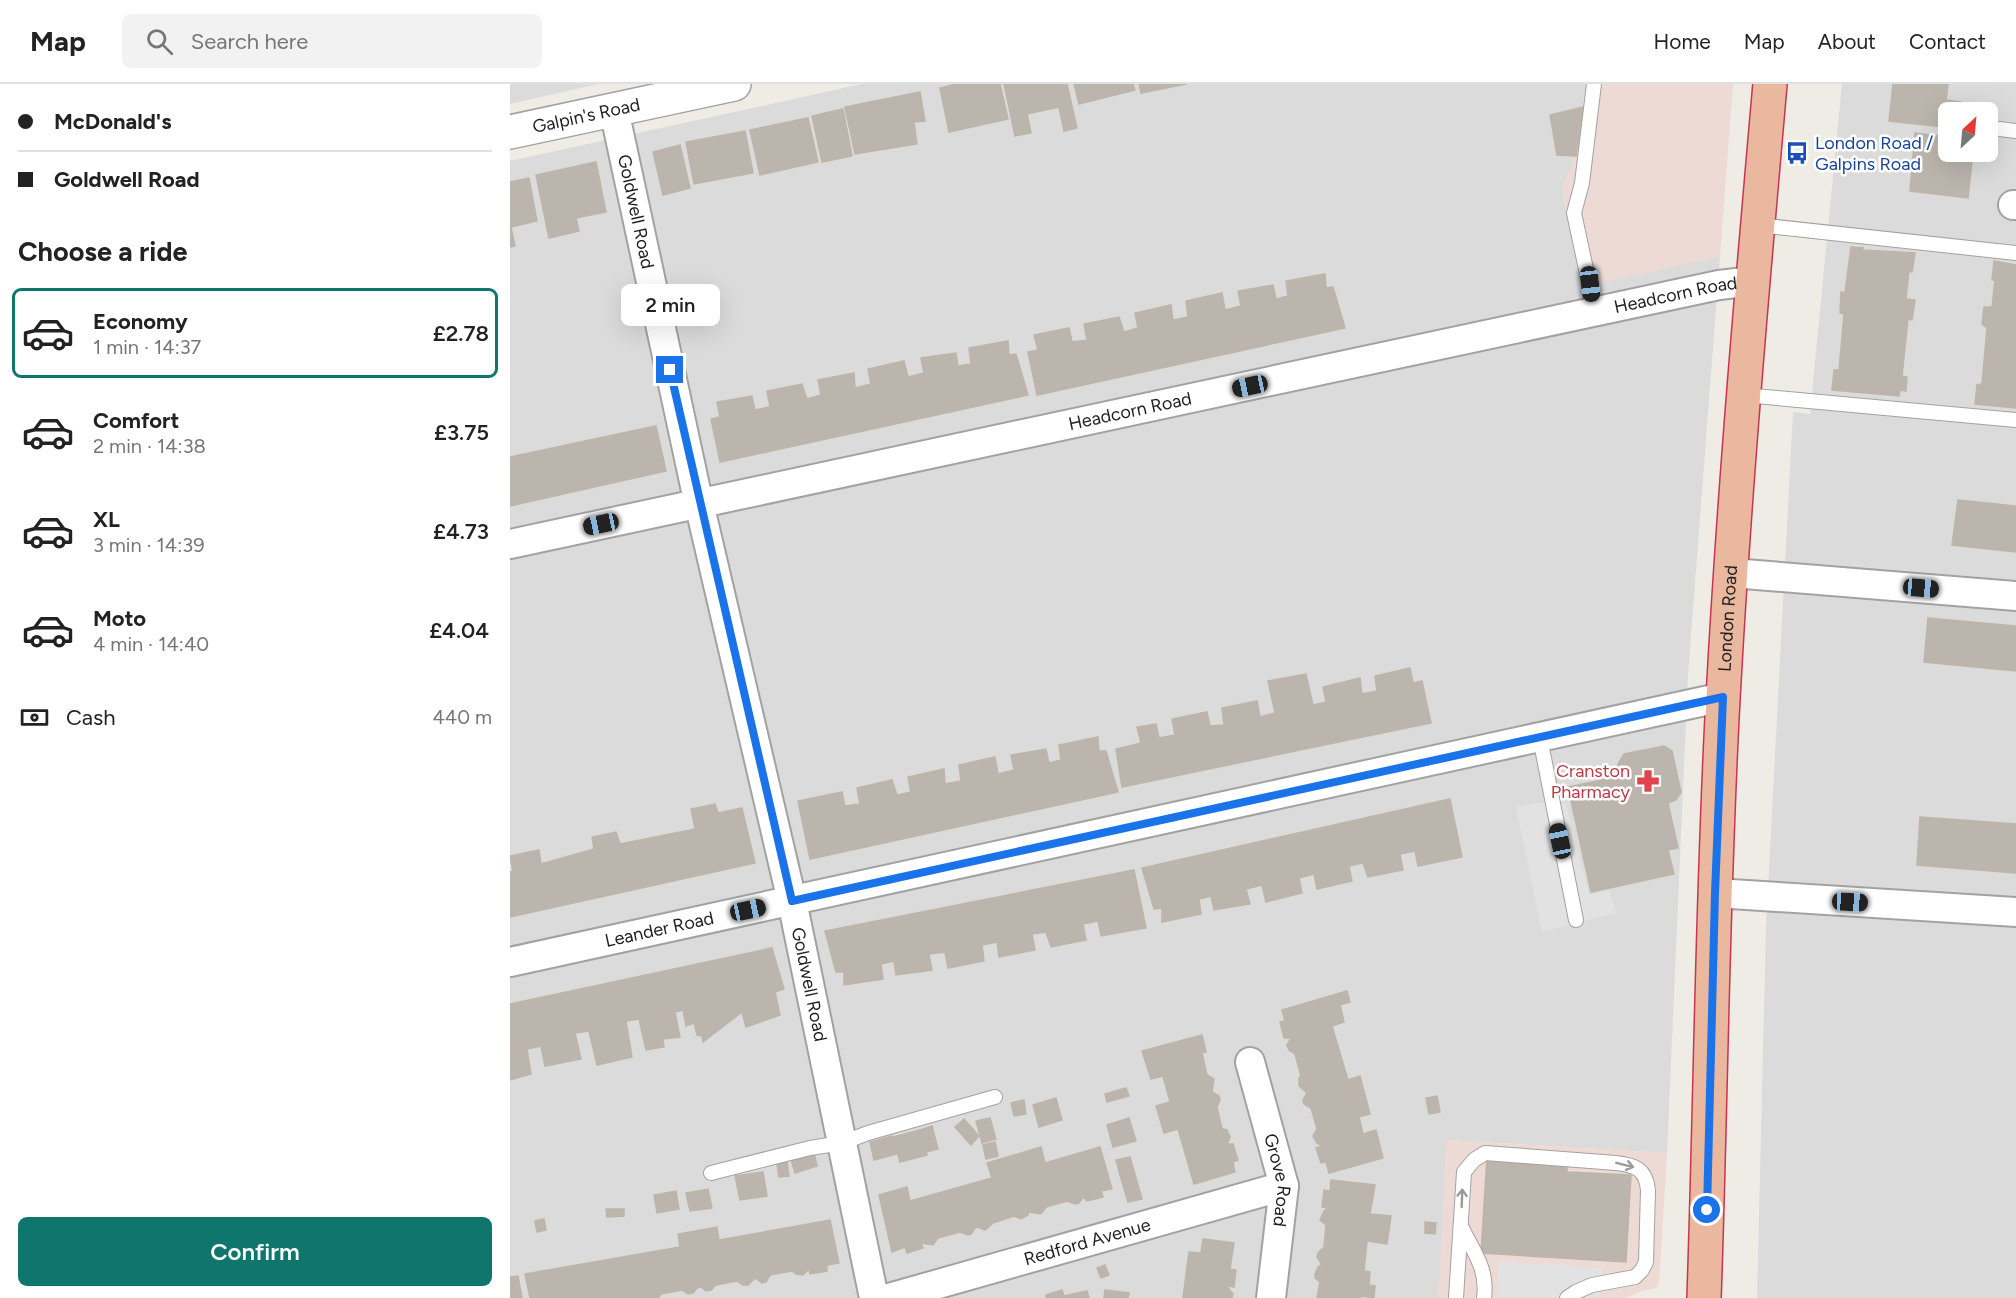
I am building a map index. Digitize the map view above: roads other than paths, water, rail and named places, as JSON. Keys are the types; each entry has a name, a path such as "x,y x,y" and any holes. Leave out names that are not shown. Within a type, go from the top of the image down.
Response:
{"highway":[{"name":"London Road","path":"1704,1298 1715,893 1723,697 1744,395 1770,84"}],"street":[{"name":"Galpin's Road","path":"510,132 734,84"},
{"name":"Goldwell Road","path":"614,110 700,504 792,901 874,1298"},
{"name":"Headcorn Road","path":"510,544 1719,285 1753,281"},
{"path":"1732,573 2016,596"},
{"name":"Leander Road","path":"510,962 1723,697"},
{"path":"1715,893 2016,912"},
{"name":"Grove Road","path":"1250,1062 1284,1186 1271,1298"},
{"name":"Redford Avenue","path":"889,1298 1284,1186"}],"lane":[{"path":"1593,312 1590,284 1574,213 1582,183 1594,84"},
{"path":"2000,129 2016,131"},
{"path":"1758,225 2016,253"},
{"path":"1744,395 2016,420"},
{"path":"1540,738 1576,920"},
{"path":"711,1173 810,1148 842,1143 868,1133 994,1097"},
{"path":"1456,1298 1464,1172 1474,1160 1485,1153 1628,1164 1647,1178 1646,1262 1635,1277 1592,1285 1567,1298"},
{"path":"1462,1227 1484,1269 1486,1286 1484,1298"}],"place":[{"name":"London Road / Galpins Road","path":"1797,153"},
{"name":"Cranston Pharmacy","path":"1648,781"}]}
